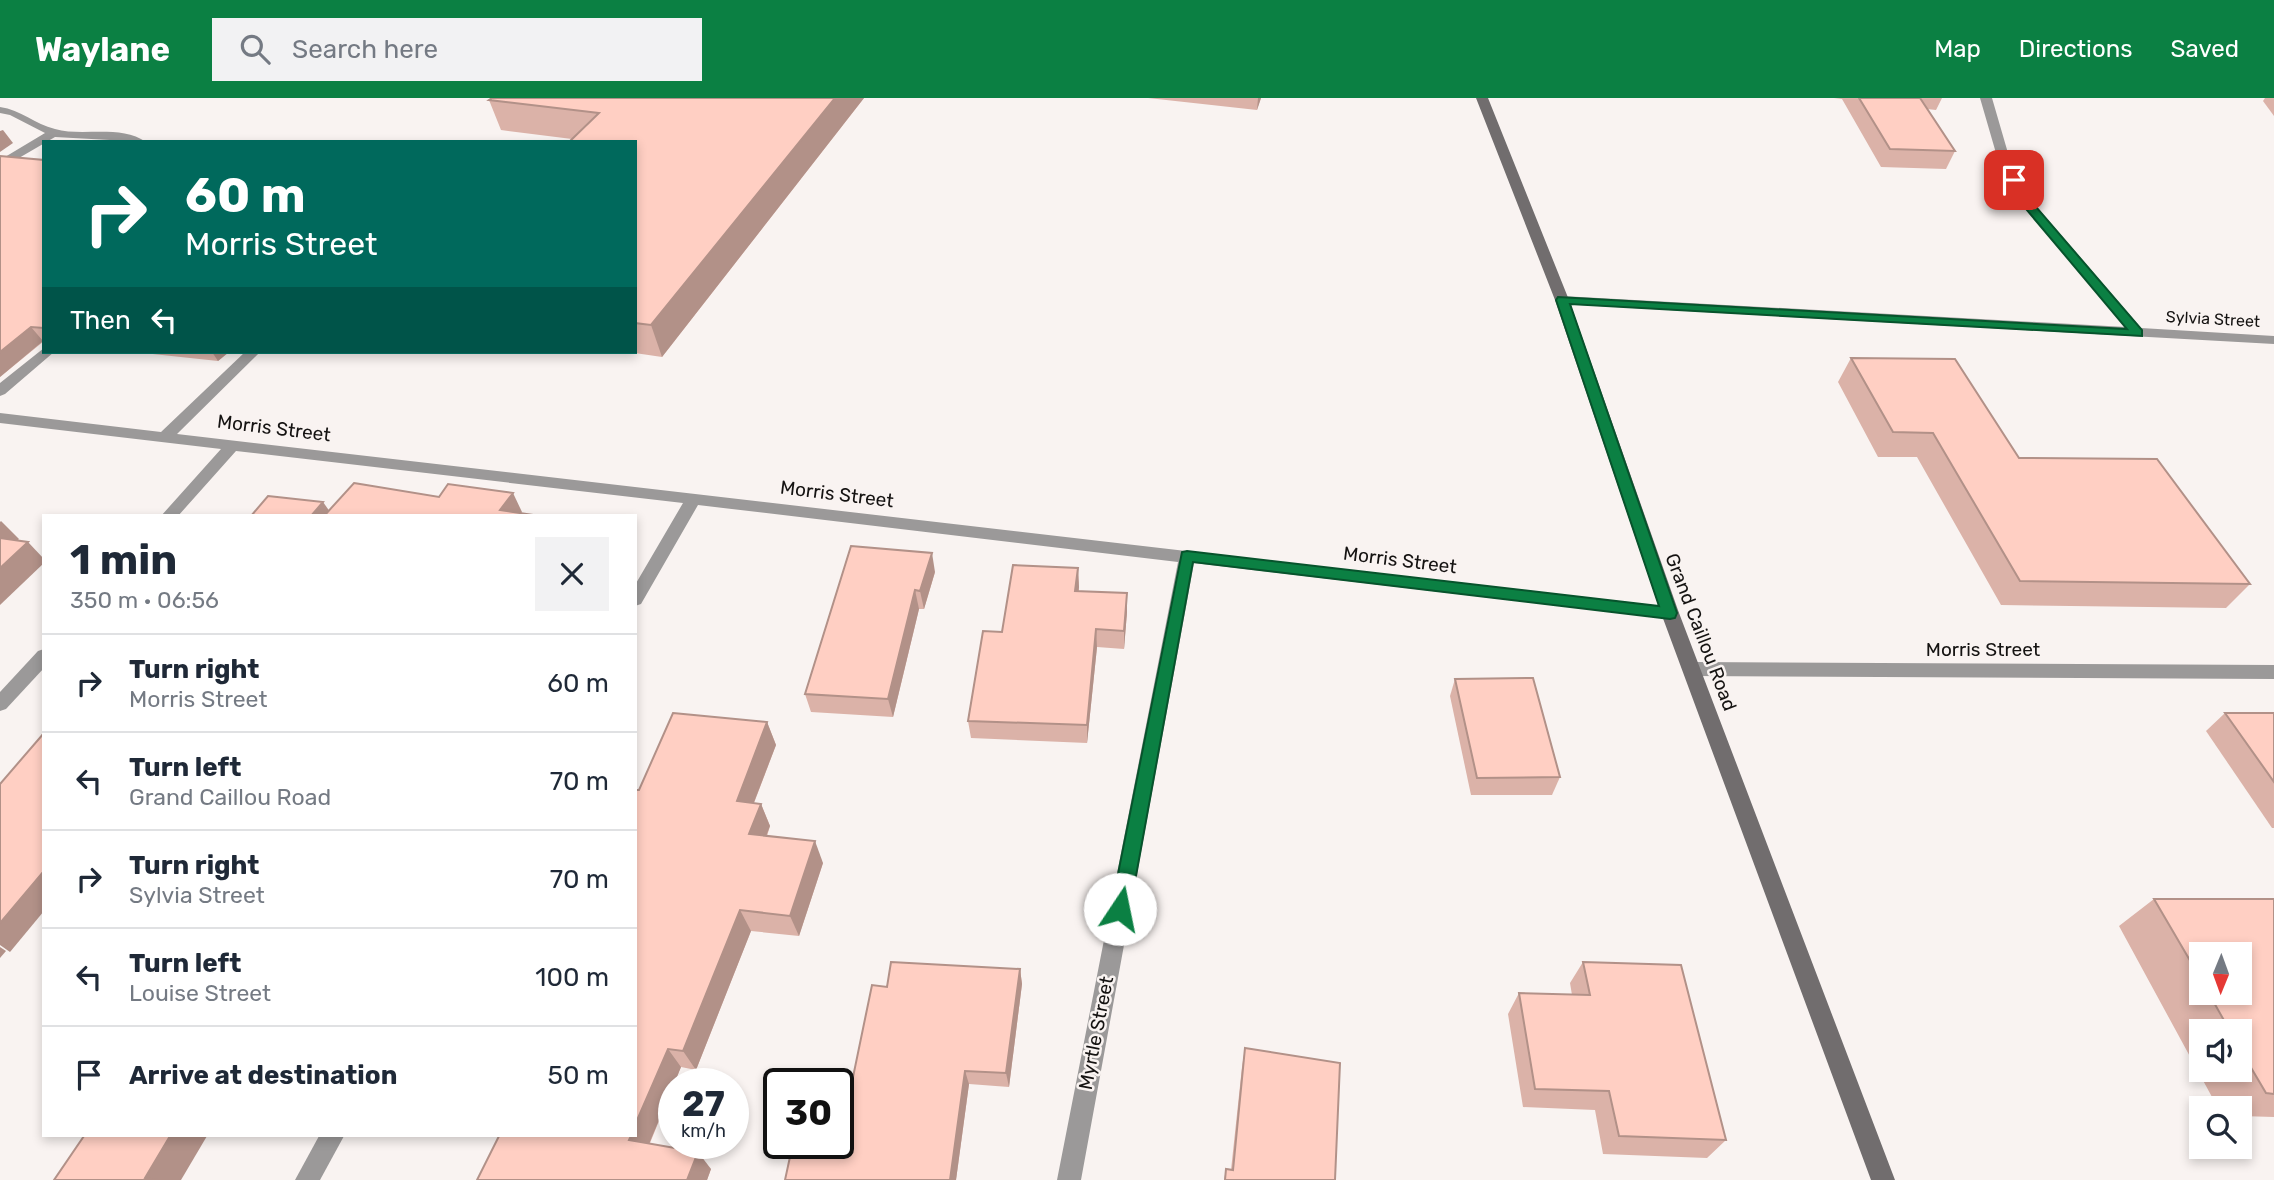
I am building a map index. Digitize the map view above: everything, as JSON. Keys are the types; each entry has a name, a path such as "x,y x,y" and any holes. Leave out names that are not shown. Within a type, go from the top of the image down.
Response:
{"main road":[{"name":"Grand Caillou Road","path":"1482,98 1562,300 1670,613 1883,1180"}],"street":[{"path":"1986,98 2004,160 2025,201 2138,333"},
{"path":"0,110 13,112 53,133 102,134 130,140"},
{"path":"0,165 53,133"},
{"name":"Sylvia Street","path":"1562,300 2274,340"},
{"path":"0,391 45,354"},
{"path":"165,437 251,354"},
{"name":"Morris Street","path":"0,418 1670,613"},
{"path":"171,514 233,445"},
{"path":"637,597 693,499"},
{"name":"Myrtle Street","path":"1069,1180 1187,556"},
{"path":"0,704 42,658"},
{"name":"Morris Street","path":"1693,669 2274,672"},
{"path":"307,1180 331,1137"}],"building":[{"path":"835,98 651,325 637,323 637,140 571,140 599,113 489,100"},
{"path":"1859,98 1920,98 1955,151 1890,149"},
{"path":"0,156 42,160 42,328 31,327 0,352"},
{"path":"1851,358 1955,359 2019,458 2157,459 2250,584 2020,581 1933,433 1893,432"},
{"path":"354,483 439,497 448,484 513,493 500,510 527,514 326,514"},
{"path":"268,496 323,502 313,514 253,514"},
{"path":"0,538 28,542 0,568"},
{"path":"851,546 932,553 920,591 915,590 888,699 805,694"},
{"path":"1013,565 1078,568 1075,591 1127,593 1124,631 1096,629 1087,725 968,721 983,631 1002,632"},
{"path":"1533,678 1560,777 1477,778 1455,679"},
{"path":"673,713 767,722 737,801 761,804 749,834 815,841 790,916 740,910 683,1051 668,1049 637,1120 637,790"},
{"path":"2225,713 2274,713 2274,782"},
{"path":"42,735 42,873 0,923 0,784"},
{"path":"2154,899 2274,899 2274,1094 2266,1093 2252,1069 2252,1019 2223,1019 2215,1005 2252,1005 2252,942 2189,942 2189,959"},
{"path":"891,962 1020,969 1006,1073 965,1071 950,1180 785,1180 790,1159 854,1159 854,1072 872,985 887,987"},
{"path":"1583,962 1681,965 1726,1140 1619,1136 1609,1091 1535,1089 1519,993 1590,995"},
{"path":"1245,1048 1340,1063 1335,1180 1225,1180 1226,1169 1233,1170"},
{"path":"83,1137 169,1137 145,1178 158,1180 54,1180"},
{"path":"498,1137 630,1137 629,1140 658,1145 658,1159 695,1159 687,1180 477,1180"}],"route":[{"path":"1120,909 1187,556 1670,613 1562,300 2138,333 2025,201 2014,180"}]}
